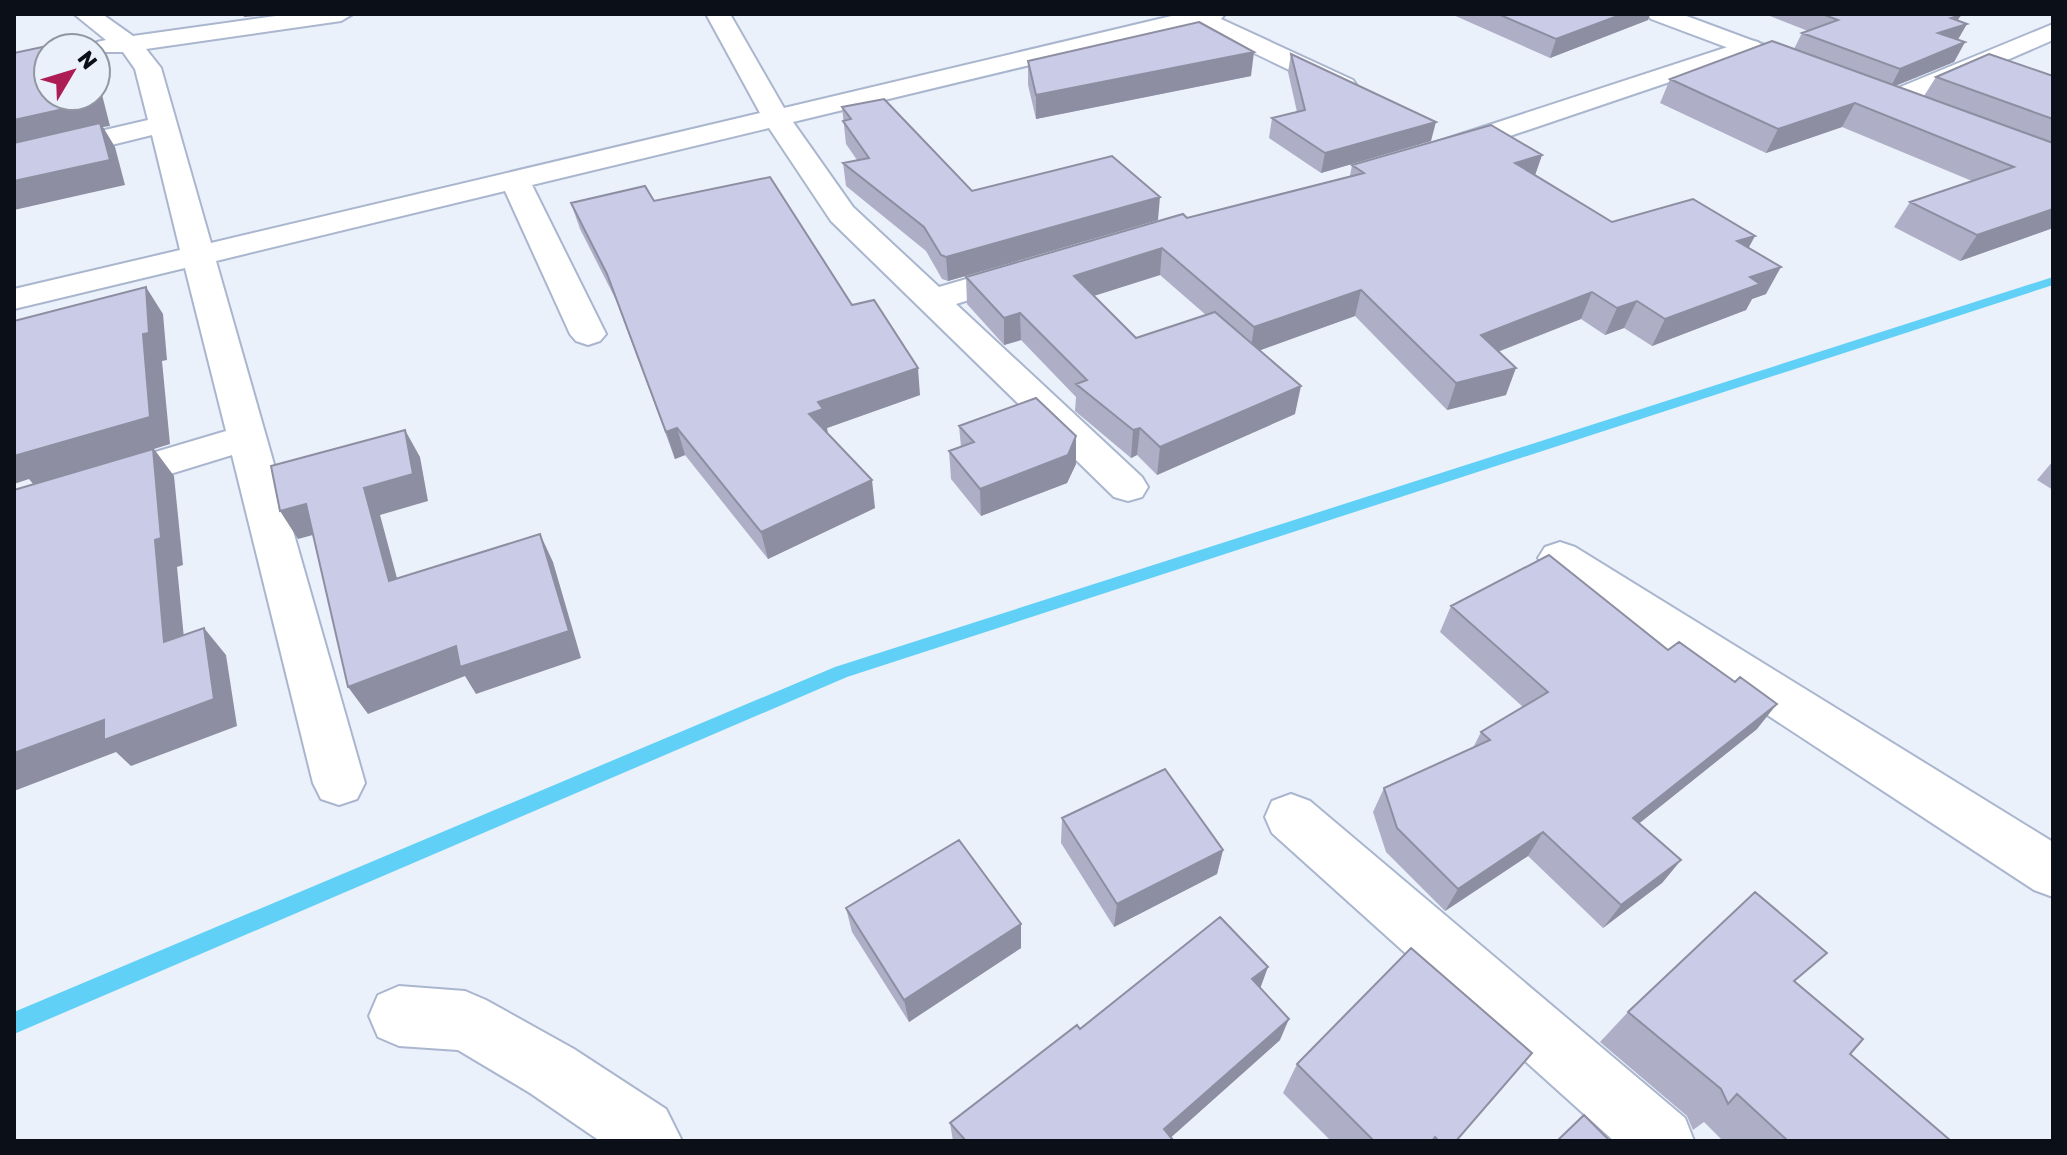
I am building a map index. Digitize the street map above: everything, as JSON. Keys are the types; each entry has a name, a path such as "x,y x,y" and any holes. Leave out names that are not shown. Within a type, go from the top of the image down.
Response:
{"street":[{"path":"86,14 113,47 148,68 339,783"},
{"path":"113,47 341,14"},
{"path":"718,14 776,117 842,214 1128,487"},
{"path":"1659,14 1834,79"},
{"path":"14,299 1201,15 1367,97"},
{"path":"1890,101 2053,31"},
{"path":"1420,156 1749,47"},
{"path":"1862,90 1920,112"},
{"path":"14,160 161,125"},
{"path":"1438,130 1466,143"},
{"path":"515,180 588,334"},
{"path":"932,300 1054,264"},
{"path":"14,508 245,438"},
{"path":"1560,558 2053,872"},
{"path":"1291,817 1662,1141"},
{"path":"399,1016 465,1021 552,1071 643,1132 650,1141"}],"building":[{"path":"1498,14 1623,14 1556,39"},
{"path":"1822,14 1956,14 1961,15 1951,18 1967,24 1938,33 1965,42 1900,69 1802,33 1838,20"},
{"path":"1199,22 1254,52 1036,95 1028,61"},
{"path":"1772,41 2053,143 2053,209 1977,235 1910,202 2014,167 1855,103 1778,129 1670,79"},
{"path":"32,49 32,112 50,112 14,120 14,53"},
{"path":"1291,54 1436,122 1325,153 1272,118 1305,110"},
{"path":"1989,54 2053,76 2053,119 1936,77"},
{"path":"884,99 972,191 1112,156 1160,197 946,257 941,255 924,227 843,163 869,158 843,121 851,119 842,107"},
{"path":"100,123 110,160 14,181 14,143"},
{"path":"1491,125 1542,155 1515,163 1612,222 1693,199 1755,236 1737,241 1781,267 1750,277 1760,284 1665,319 1637,301 1617,308 1592,292 1481,335 1516,368 1456,383 1361,290 1254,327 1162,248 1074,276 1136,338 1215,312 1301,386 1160,447 1140,428 1133,430 1076,384 1087,380 1020,313 1004,318 966,277 1183,214 1187,218 1364,173 1352,165"},
{"path":"770,177 852,305 874,300 918,368 818,402 823,409 809,414 872,480 761,532 677,428 666,432 607,274 571,203 645,186 654,201"},
{"path":"146,287 149,333 143,334 150,417 14,456 14,321"},
{"path":"1036,398 1076,436 1068,455 980,489 949,451 974,442 959,426"},
{"path":"405,430 413,474 364,488 389,581 540,534 569,631 460,667 456,646 348,687 306,504 280,511 271,466"},
{"path":"153,449 161,538 155,540 164,642 204,628 214,699 104,740 104,720 14,753 14,490"},
{"path":"1549,555 1668,650 1679,642 1735,682 1740,677 1777,704 1633,818 1681,860 1621,905 1543,832 1458,889 1397,828 1384,788 1490,740 1481,732 1548,692 1451,606"},
{"path":"1165,769 1223,850 1117,904 1062,818"},
{"path":"959,840 1021,924 904,1000 846,908"},
{"path":"1755,892 1827,953 1794,981 1863,1039 1850,1054 1951,1141 1788,1141 1737,1094 1728,1104 1721,1089 1628,1012"},
{"path":"1220,917 1268,967 1252,979 1289,1019 1164,1129 1173,1140 966,1141 950,1123 1077,1025 1080,1029"},
{"path":"1411,948 1532,1053 1456,1141 1439,1141 1435,1137 1432,1141 1374,1141 1297,1064"},
{"path":"1584,1115 1610,1141 1557,1141"}],"waterway":[{"path":"14,1023 841,672 2053,281"}]}
